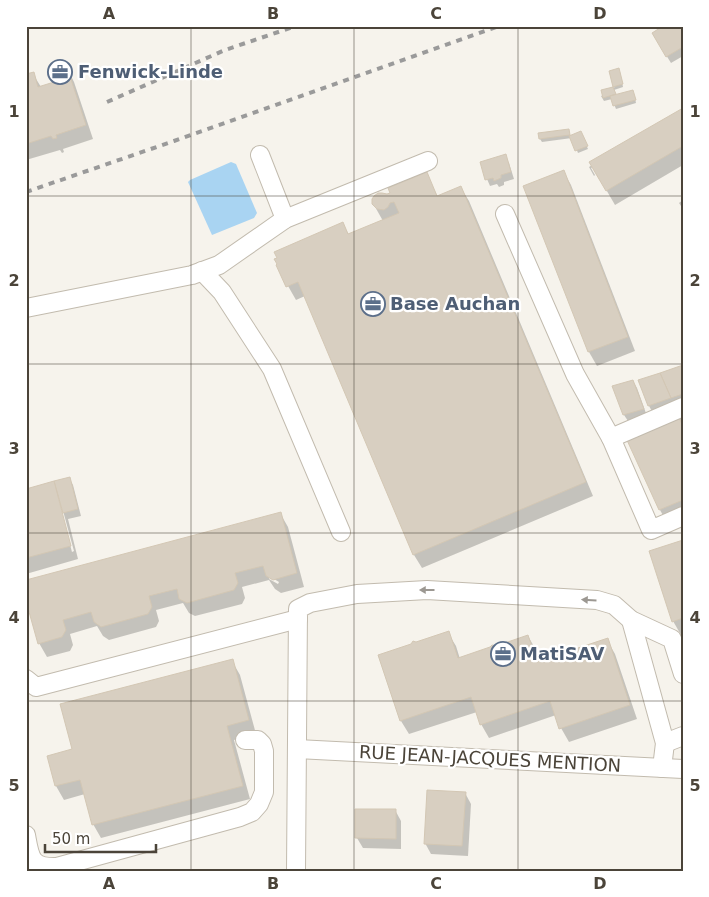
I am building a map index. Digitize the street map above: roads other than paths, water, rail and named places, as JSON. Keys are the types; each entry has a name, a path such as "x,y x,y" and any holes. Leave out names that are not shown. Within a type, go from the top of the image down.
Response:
{"street":[{"path":"260,155 285,220"},
{"path":"26,308 192,276 219,265 285,220 428,161"},
{"path":"506,214 575,374 611,438 651,530 683,516"},
{"path":"202,271 222,292 272,369 341,532"},
{"path":"611,438 683,407"},
{"path":"26,679 36,687 298,614 310,603 358,594 427,590 597,600 614,605 631,620 672,639 683,674"},
{"path":"296,871 298,614"},
{"path":"631,620 666,743 662,768"},
{"path":"666,743 683,736"},
{"path":"26,835 30,856 36,863 45,867 57,866 240,817 252,812 259,804 264,792 264,751 262,744 258,740 245,740"},
{"name":"RUE JEAN-JACQUES MENTION","path":"297,749 683,770"}],"water":[{"path":"231,162 236,164 257,213 254,218 212,235 188,182"}],"railway":[{"path":"107,102 225,50 296,26"},
{"path":"26,192 499,26"}],"place":[{"name":"Fenwick-Linde","path":"60,72"},
{"name":"Base Auchan","path":"373,304"},
{"name":"MatiSAV","path":"503,654"}]}
